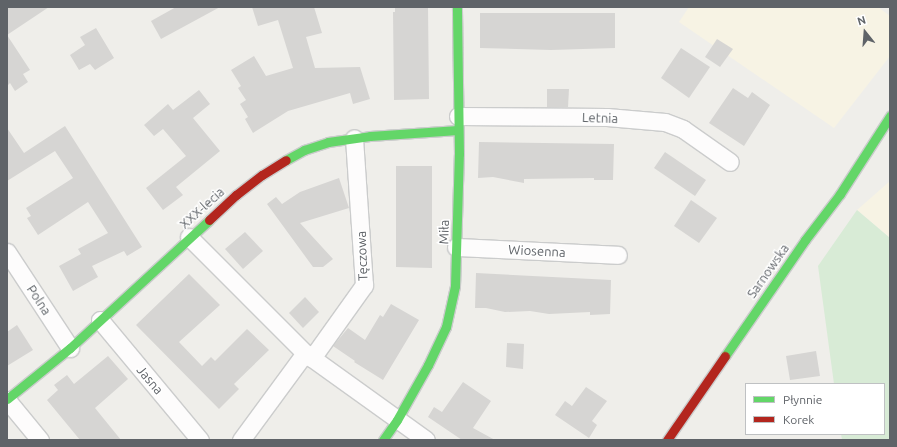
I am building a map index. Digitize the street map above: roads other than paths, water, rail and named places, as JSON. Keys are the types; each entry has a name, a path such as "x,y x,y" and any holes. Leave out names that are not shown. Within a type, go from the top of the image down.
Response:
{"street":[{"name":"Miła","path":"383,440 397,420 428,365 446,327 455,286 458,123 457,7"},
{"name":"Sarnowska","path":"667,440 805,240 840,194 890,116"},
{"name":"Letnia","path":"458,123 607,117 665,122 683,129 730,162"},
{"name":"XXX-lecia","path":"7,399 70,348 236,195 262,175 281,163 304,150 328,142 421,131 458,123"},
{"name":"Tęczowa","path":"241,440 364,285 354,138"},
{"path":"189,237 308,355 426,440"},
{"name":"Wiosenna","path":"456,247 618,255"},
{"name":"Polna","path":"7,252 70,348"},
{"name":"Jasna","path":"100,320 200,440"},
{"path":"7,399 40,440"}]}
